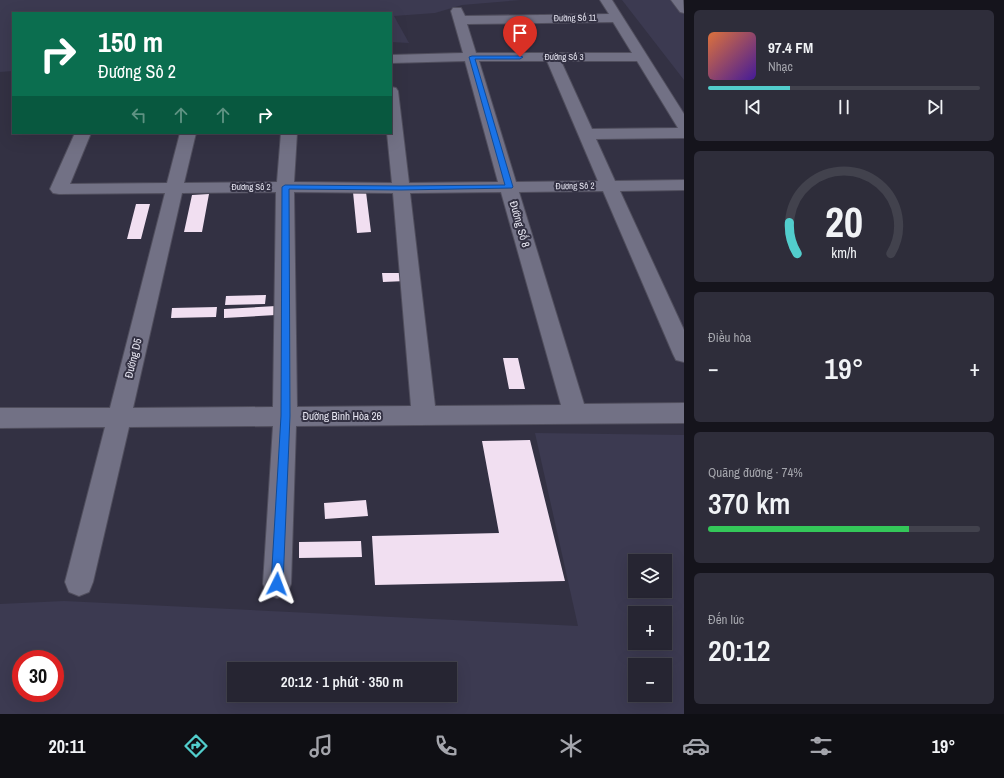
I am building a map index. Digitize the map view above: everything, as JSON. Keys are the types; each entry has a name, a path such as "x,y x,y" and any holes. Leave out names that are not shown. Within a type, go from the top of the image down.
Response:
{"street":[{"path":"606,0 684,126"},
{"path":"677,0 684,9"},
{"name":"Đường Số 11","path":"459,16 617,18"},
{"name":"Đường Số 8","path":"459,16 575,414"},
{"name":"Đường Số 3","path":"392,59 472,57 642,58"},
{"path":"552,57 684,354"},
{"path":"392,101 424,416"},
{"path":"586,134 684,133"},
{"name":"Đương Sô 2","path":"83,134 59,189 684,185"},
{"name":"Đường D5","path":"79,582 188,134"},
{"path":"277,584 285,416 285,187 289,134"},
{"name":"Đường Bình Hòa 26","path":"0,418 684,413"}],"shaded area":[{"path":"0,0 521,0 462,5 435,13 394,16 409,43 392,42 392,12 12,12 12,71 0,72"},
{"path":"622,0 684,0 684,80"},
{"path":"535,433 684,435 684,714 0,714 0,604 64,601 578,626"}],"building":[{"path":"353,192 366,192 371,232 357,233"},
{"path":"209,194 202,232 184,232 192,195"},
{"path":"136,204 150,204 141,239 127,239"},
{"path":"382,273 405,273 406,281 383,282"},
{"path":"266,295 265,304 225,305 226,296"},
{"path":"276,306 276,315 224,318 224,309"},
{"path":"217,307 216,317 171,318 172,308"},
{"path":"503,358 518,358 525,389 509,389"},
{"path":"530,440 565,581 375,585 372,536 499,533 482,441"},
{"path":"366,500 368,516 325,519 324,503"},
{"path":"361,541 362,557 299,558 299,542"}],"route":[{"path":"277,584 285,416 285,187 509,187 472,57 520,57"}]}
